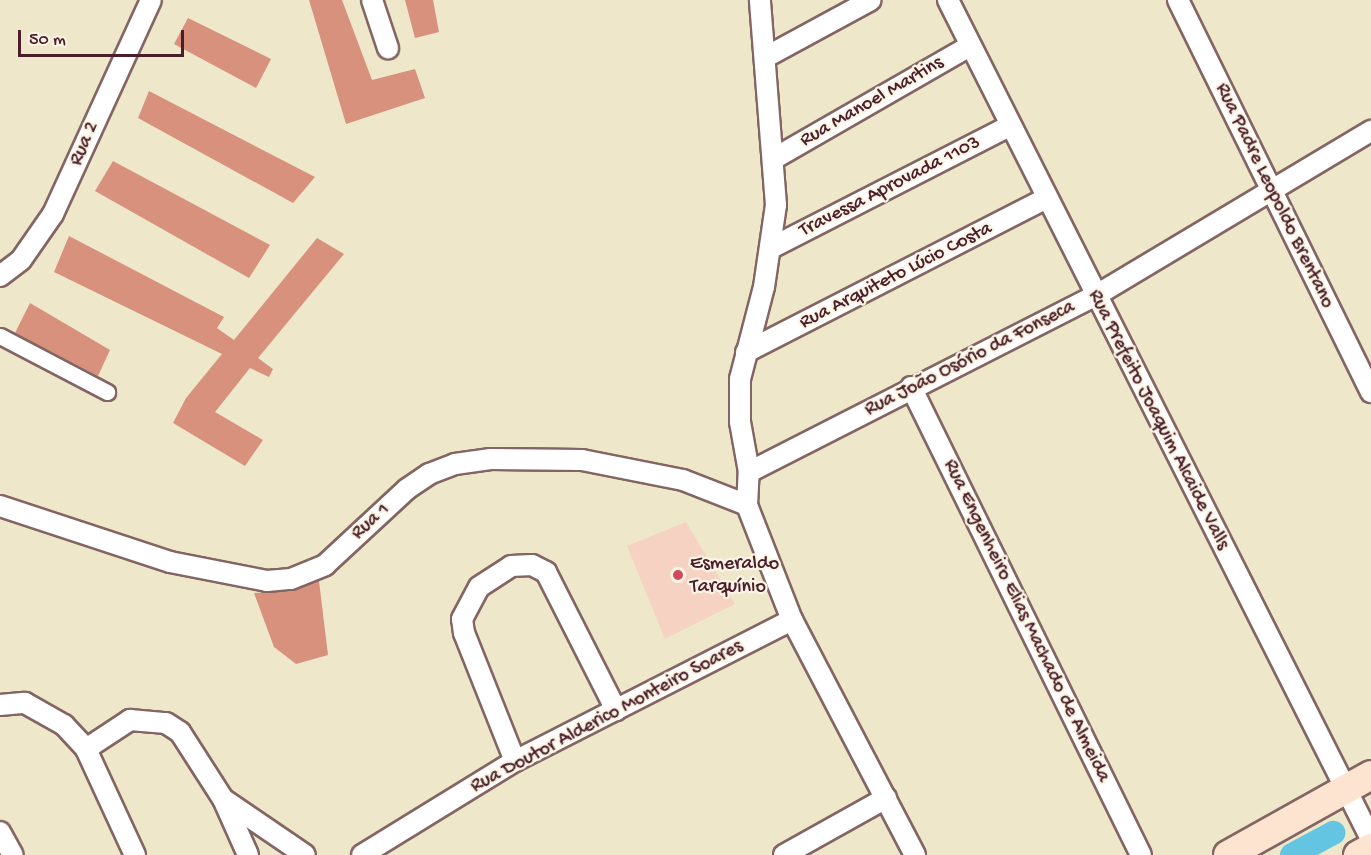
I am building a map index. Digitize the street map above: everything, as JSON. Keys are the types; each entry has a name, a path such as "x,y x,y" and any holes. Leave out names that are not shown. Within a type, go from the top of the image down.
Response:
{"main road":[{"path":"1228,855 1371,775"},
{"path":"1358,855 1371,848"}],"street":[{"name":"Rua 2","path":"0,276 21,260 53,214 151,0"},
{"path":"372,0 388,48"},
{"path":"760,0 775,158 776,205 771,248 740,379 740,422 749,472 747,505 792,620 915,855"},
{"path":"766,57 872,0"},
{"name":"Rua Prefeito Joaquim Alcaide Valls","path":"948,0 1009,126 1371,839"},
{"name":"Rua Padre Leopoldo Brentano","path":"1178,0 1371,392"},
{"name":"Rua Manoel Martins","path":"775,158 970,46"},
{"name":"Travessa Aprovada 1103","path":"771,248 1009,126"},
{"name":"Rua João Osório da Fonseca","path":"749,472 911,387 1095,296 1371,131"},
{"name":"Rua Arquiteto Lúcio Costa","path":"746,352 1046,199"},
{"path":"0,336 107,392"},
{"name":"Rua Engenheiro Elias Machado de Almeida","path":"911,387 1141,855"},
{"name":"Rua 1","path":"0,506 170,562 267,580 291,579 326,565 407,489 429,474 455,464 490,459 582,460 683,480 747,505"},
{"path":"515,761 464,633 463,611 479,587 511,566 539,567 553,582 616,710"},
{"name":"Rua Doutor Alderico Monteiro Soares","path":"362,855 515,761 792,620"},
{"path":"0,705 25,703 64,725 86,749 135,855"},
{"path":"86,749 130,720 166,723 180,732 223,799 248,855"},
{"path":"784,855 886,798"},
{"path":"223,799 305,855"},
{"path":"0,832 13,855"}],"shaded area":[{"name":"Esmeraldo Tarquínio","path":"686,522 735,604 665,639 627,546"}],"building":[{"path":"309,0 342,0 372,80 415,69 425,98 346,124"},
{"path":"405,0 433,0 439,32 415,38"},
{"path":"188,18 271,59 256,88 174,44"},
{"path":"149,91 315,177 293,203 138,118"},
{"path":"113,161 270,245 249,278 95,191"},
{"path":"69,236 224,317 217,328 234,340 317,238 344,254 258,358 273,369 269,377 250,368 215,412 263,440 245,466 173,423 186,398 222,354 54,272"},
{"path":"30,303 110,350 98,376 15,333"},
{"path":"319,581 328,655 296,664 274,647 254,593 292,591"}],"waterway":[{"path":"1292,855 1333,833"}],"place":[{"name":"Esmeraldo Tarquínio","path":"678,575"}]}
